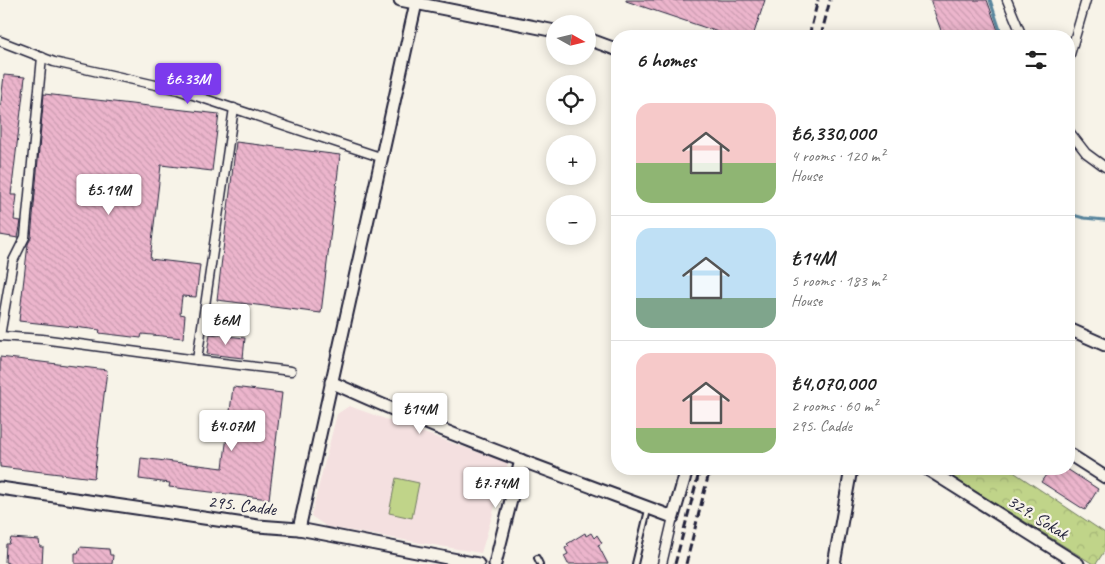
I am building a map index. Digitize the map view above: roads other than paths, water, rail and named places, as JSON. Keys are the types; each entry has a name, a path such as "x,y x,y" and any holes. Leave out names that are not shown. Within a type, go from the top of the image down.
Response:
{"street":[{"path":"400,0 546,29"},
{"path":"1007,0 1020,30"},
{"path":"1075,38 1086,0"},
{"path":"300,529 380,157 416,2"},
{"path":"0,41 54,62 178,90 380,157"},
{"path":"596,42 611,47"},
{"path":"42,57 25,237 13,261 0,336 42,339 291,371"},
{"path":"197,360 234,108"},
{"path":"1075,139 1086,153 1105,167"},
{"path":"1075,332 1105,345"},
{"path":"331,382 386,407 673,517"},
{"path":"1075,458 1105,476"},
{"path":"495,564 521,460"},
{"path":"662,564 685,475"},
{"path":"834,564 850,475"},
{"name":"329. Sokak","path":"937,475 1078,564"},
{"name":"295. Cadde","path":"0,488 258,526 300,529 478,564"}],"lane":[{"path":"635,564 649,508"},
{"path":"537,558 540,564"}],"waterway":[{"path":"990,0 1000,30"},
{"path":"1075,216 1105,220"}],"railway":[{"path":"810,30 818,0"},
{"path":"822,30 830,0"},
{"path":"675,564 698,475"},
{"path":"686,564 708,475"}]}
